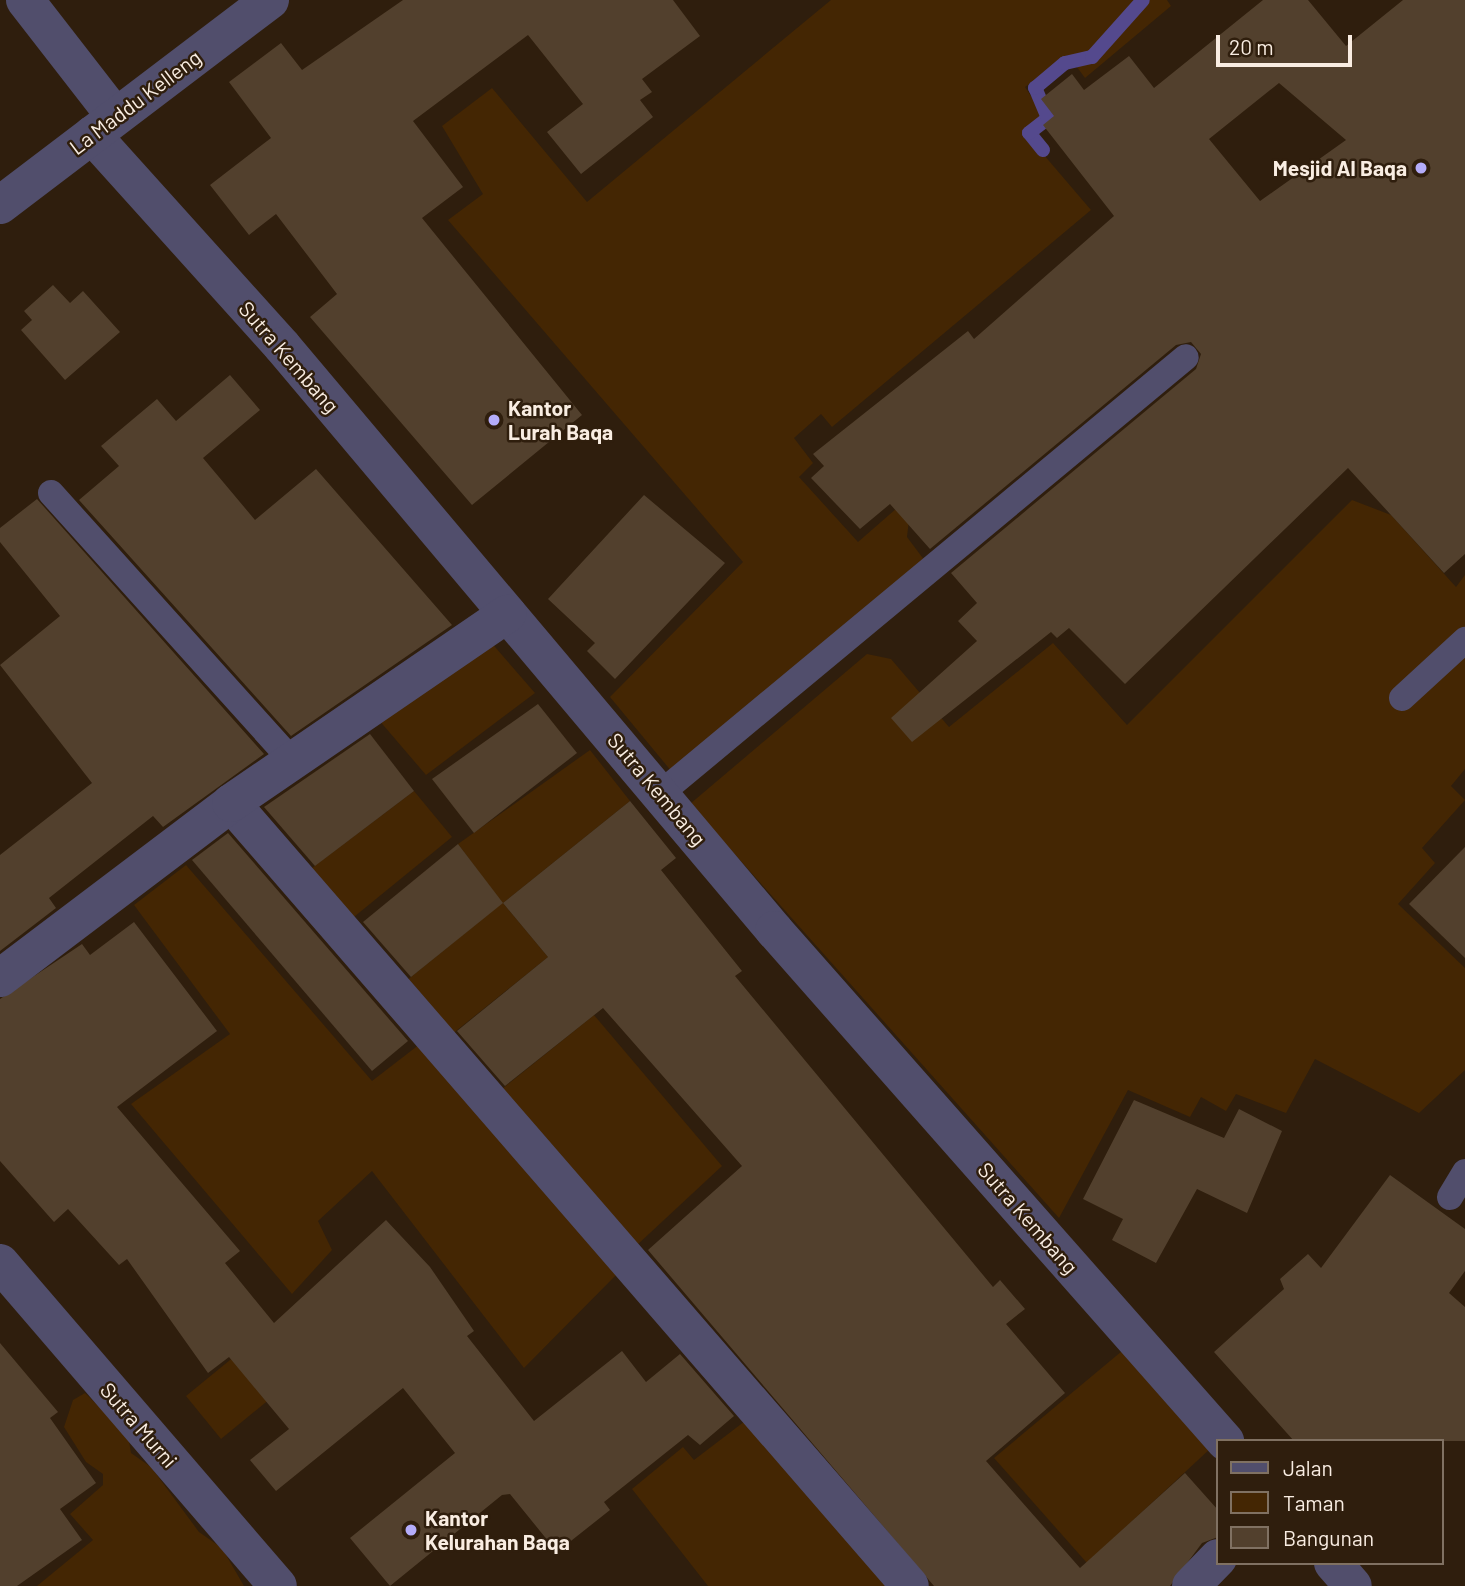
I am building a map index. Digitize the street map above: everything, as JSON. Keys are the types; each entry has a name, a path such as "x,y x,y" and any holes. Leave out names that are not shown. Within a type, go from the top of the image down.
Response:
{"street":[{"name":"Sutra Kembang","path":"25,0 103,125 282,346 661,793 1223,1439"},
{"name":"La Maddu Kelleng","path":"0,205 270,0"},
{"path":"0,978 231,803 507,614"},
{"path":"231,803 910,1586"},
{"name":"Sutra Murni","path":"0,1264 278,1586"},
{"path":"1191,1586 1216,1560"},
{"path":"1335,1565 1353,1586"}],"lane":[{"path":"661,793 1186,357"},
{"path":"51,493 293,762"},
{"path":"1402,698 1465,640"},
{"path":"1450,1197 1465,1172"}],"green space":[{"path":"831,0 1167,0 1171,6 1085,78 1068,55 1025,87 1046,119 1026,134 1091,210 832,427 821,414 794,438 813,463 799,477 858,542 897,508 909,520 907,537 928,565 677,778 610,697 743,562 448,220 483,194 442,126 492,88 587,202"},
{"path":"1352,500 1391,515 1456,587 1465,575 1465,769 1451,786 1465,800 1422,848 1435,863 1398,904 1465,968 1465,1070 1419,1113 1315,1059 1286,1113 1236,1094 1226,1111 1201,1097 1190,1117 1128,1090 1059,1218 690,804 867,654 891,659 949,727 1053,643 1127,725"},
{"path":"489,640 535,693 426,775 378,719"},
{"path":"590,750 630,801 503,903 548,957 451,1035 406,981 502,903 458,844"},
{"path":"414,791 452,837 349,921 308,871"},
{"path":"186,865 372,1081 429,1037 627,1264 524,1368 372,1171 318,1221 332,1250 292,1294 131,1104 230,1034 134,905"},
{"path":"594,1015 722,1166 636,1246 502,1089"},
{"path":"280,1319 315,1362 221,1439 186,1396"},
{"path":"1122,1351 1211,1448 1087,1563 994,1458"},
{"path":"85,1393 128,1435 131,1453 151,1467 199,1532 222,1548 244,1586 37,1586 93,1540 70,1514 103,1485 103,1474 86,1462 64,1427 73,1400"},
{"path":"749,1418 896,1586 708,1586 632,1489 683,1447 694,1460"}],"building":[{"path":"403,0 673,0 700,36 642,79 652,92 640,100 653,117 581,174 547,132 583,104 528,35 413,121 463,187 422,218 582,415 472,505 310,317 337,294 276,214 249,235 210,185 271,138 229,82 281,43 302,70"},
{"path":"1263,0 1308,0 1346,46 1403,0 1465,0 1465,554 1444,573 1348,468 1125,684 1069,628 1057,638 1051,632 912,742 891,718 977,641 958,621 977,603 951,573 1196,369 1201,354 1191,342 1176,345 930,549 890,504 860,529 811,478 824,466 813,454 968,331 974,339 1114,216 1043,125 1054,116 1041,99 1072,74 1084,90 1129,56 1154,88","holes":["1279,83 1346,140 1260,201 1209,139"]},
{"path":"53,285 70,303 83,291 120,332 65,380 21,330 32,320 24,311"},
{"path":"230,375 260,410 203,458 255,520 316,469 452,625 291,736 79,500 119,466 101,446 157,399 176,421"},
{"path":"644,495 725,563 615,679 587,651 595,643 548,599"},
{"path":"37,499 264,754 163,827 153,816 49,898 56,908 0,951 0,855 92,783 0,665 60,616 0,542 0,528"},
{"path":"538,704 577,753 474,833 432,779"},
{"path":"370,734 414,791 315,866 264,807"},
{"path":"630,801 676,858 661,870 742,971 735,976 993,1287 1000,1280 1025,1309 1006,1324 1065,1393 986,1461 1080,1568 1185,1473 1216,1508 1216,1538 1202,1543 1170,1586 934,1586 648,1250 742,1166 603,1008 505,1086 457,1031 548,957 503,903"},
{"path":"228,833 408,1041 372,1071 192,860"},
{"path":"458,844 503,903 411,977 363,922"},
{"path":"1465,847 1465,958 1409,904"},
{"path":"134,922 217,1031 117,1107 240,1251 225,1263 274,1323 386,1220 430,1267 474,1331 467,1336 534,1421 622,1351 646,1382 680,1354 734,1416 700,1445 688,1435 604,1502 610,1510 557,1552 510,1494 502,1495 390,1586 350,1538 455,1453 403,1388 276,1491 250,1460 289,1429 229,1357 208,1373 127,1259 119,1265 68,1209 54,1222 0,1161 0,999 82,944 90,955"},
{"path":"1134,1100 1224,1138 1239,1109 1282,1131 1247,1213 1197,1189 1156,1263 1112,1240 1123,1219 1083,1199"},
{"path":"1390,1175 1465,1229 1465,1271 1449,1293 1465,1307 1465,1441 1292,1439 1214,1352 1284,1289 1280,1279 1308,1254 1321,1268"},
{"path":"0,1343 58,1412 50,1418 96,1483 60,1509 82,1540 17,1586 0,1586"}],"waterway":[{"path":"1043,150 1029,133 1048,118 1035,88 1065,63 1092,57 1143,0"}],"place":[{"name":"Mesjid Al Baqa","path":"1421,168"},
{"name":"Kantor Lurah Baqa","path":"494,420"},
{"name":"Kantor Kelurahan Baqa","path":"411,1530"}]}
